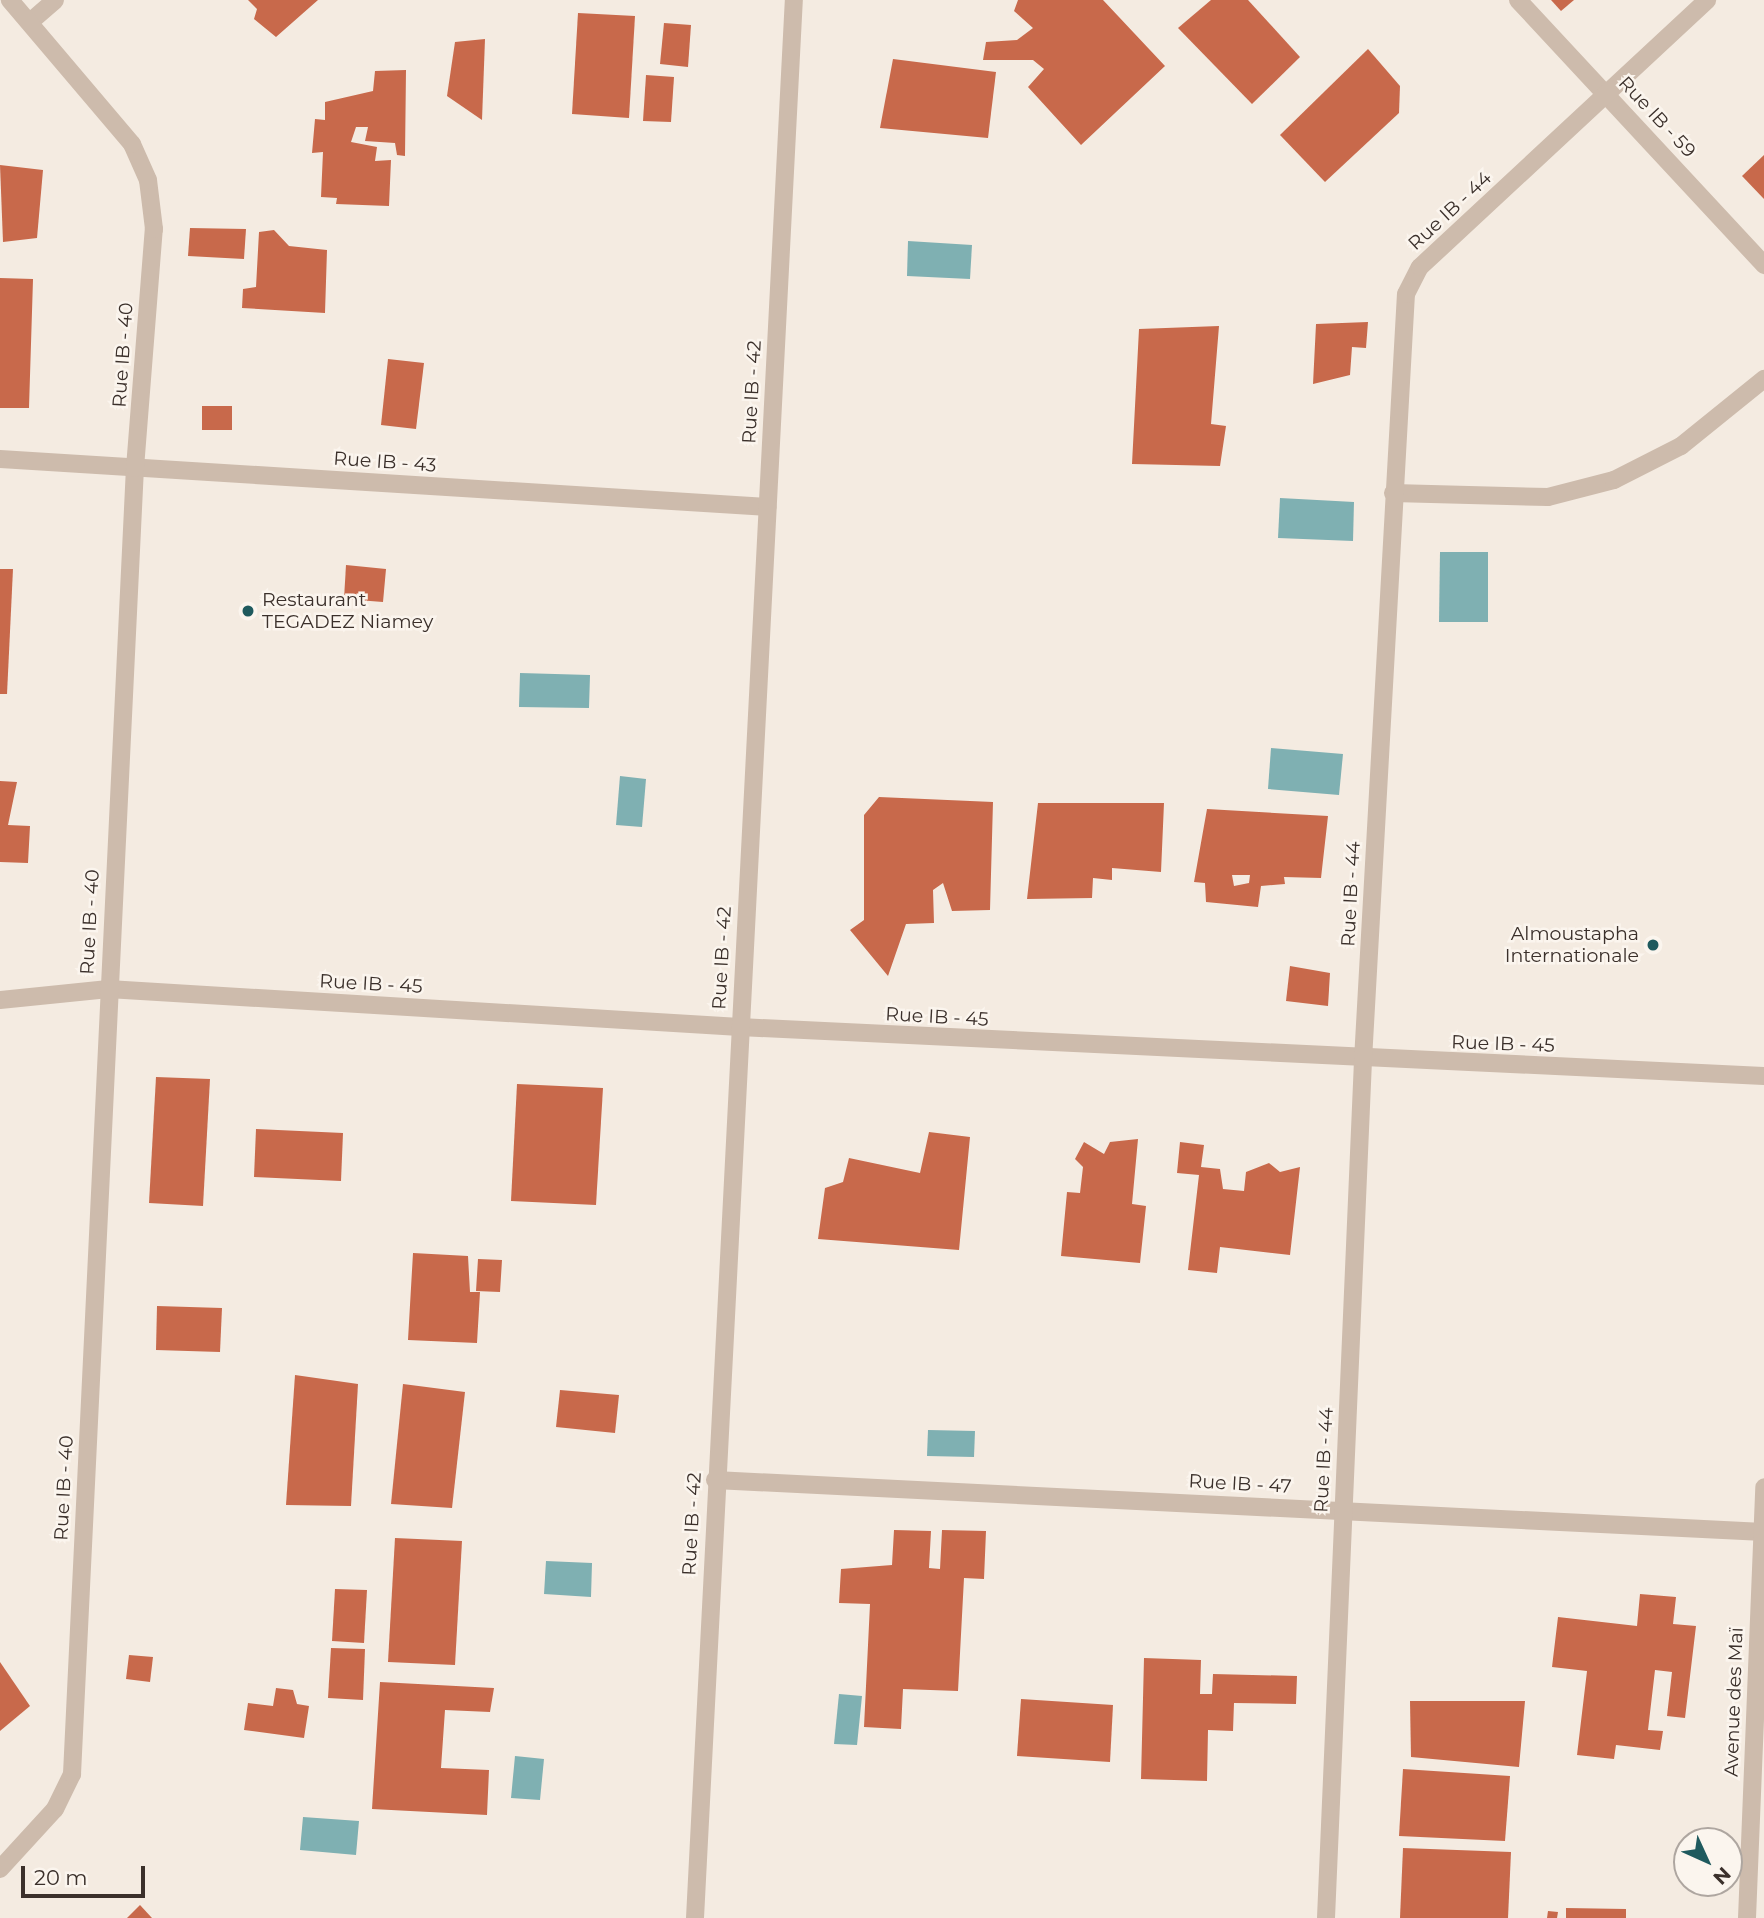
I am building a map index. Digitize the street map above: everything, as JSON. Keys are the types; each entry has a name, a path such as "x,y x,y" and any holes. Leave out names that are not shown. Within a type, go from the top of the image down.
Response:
{"street":[{"name":"Rue IB - 40","path":"0,1869 55,1810 72,1774 135,468 154,229 148,180 132,145 10,0"},
{"path":"30,22 55,0"},
{"name":"Rue IB - 42","path":"695,1918 715,1480 794,0"},
{"name":"Rue IB - 59","path":"1518,0 1764,265"},
{"name":"Rue IB - 44","path":"1326,1918 1363,1060 1393,494 1411,280 1707,0"},
{"path":"1393,494 1548,497 1614,481 1681,446 1764,379"},
{"name":"Rue IB - 43","path":"0,458 767,507"},
{"name":"Rue IB - 45","path":"0,1000 108,989 740,1027 1363,1060 1764,1076"},
{"name":"Rue IB - 47","path":"715,1480 1763,1532"},
{"name":"Avenue des Maï","path":"1747,1918 1764,1487"}],"water":[{"path":"908,241 972,245 970,279 907,276"},
{"path":"1280,498 1354,502 1353,541 1278,538"},
{"path":"1440,552 1488,552 1488,622 1439,622"},
{"path":"520,673 590,675 589,708 519,707"},
{"path":"1271,748 1343,754 1339,795 1268,789"},
{"path":"620,776 646,779 642,827 616,825"},
{"path":"928,1430 975,1431 974,1457 927,1456"},
{"path":"546,1561 592,1563 591,1597 544,1594"},
{"path":"839,1694 862,1696 857,1745 834,1744"},
{"path":"515,1756 544,1759 540,1800 511,1798"},
{"path":"303,1817 359,1821 356,1855 300,1850"}],"building":[{"path":"248,0 318,0 276,37 254,19 257,9"},
{"path":"1018,0 1103,0 1165,66 1081,145 1028,87 1044,69 1033,60 983,60 986,42 1017,40 1033,28 1014,11"},
{"path":"1211,0 1248,0 1300,57 1252,104 1178,28"},
{"path":"1551,0 1574,0 1561,11"},
{"path":"578,13 635,16 629,118 572,114"},
{"path":"664,23 691,25 688,67 660,64"},
{"path":"485,39 482,120 447,96 455,42"},
{"path":"1368,49 1400,86 1399,113 1325,182 1280,135"},
{"path":"893,59 996,72 988,138 880,128"},
{"path":"406,70 405,156 397,155 395,143 365,141 368,127 356,127 351,142 377,147 375,161 391,160 389,206 336,204 337,198 321,197 323,152 312,153 315,119 325,120 325,102 373,91 375,71"},
{"path":"646,75 674,77 671,122 643,121"},
{"path":"1764,155 1764,199 1742,176"},
{"path":"0,165 43,170 37,238 3,242"},
{"path":"190,228 246,229 244,259 188,256"},
{"path":"274,230 289,246 327,250 325,313 242,308 243,289 256,287 259,232"},
{"path":"0,278 33,279 29,408 0,408"},
{"path":"1368,322 1366,348 1352,347 1350,375 1313,384 1316,324"},
{"path":"1219,326 1211,424 1226,426 1220,466 1132,464 1139,329"},
{"path":"388,359 424,363 416,429 381,425"},
{"path":"202,406 232,406 232,430 202,430"},
{"path":"346,565 386,569 383,602 344,599"},
{"path":"0,569 13,569 7,694 0,694"},
{"path":"0,781 17,782 8,825 30,826 28,863 0,862"},
{"path":"879,797 993,802 990,910 952,911 943,883 933,890 934,923 906,924 888,976 850,930 864,920 864,815"},
{"path":"1038,803 1164,803 1161,872 1112,868 1112,880 1093,878 1092,898 1027,899"},
{"path":"1207,809 1328,816 1321,878 1284,877 1285,884 1261,886 1258,907 1206,902 1205,883 1194,882","holes":["1232,875 1250,875 1249,883 1234,886"]},
{"path":"1290,966 1330,973 1328,1006 1286,1001"},
{"path":"156,1077 210,1079 203,1206 149,1203"},
{"path":"517,1084 603,1088 596,1205 511,1201"},
{"path":"256,1129 343,1133 341,1181 254,1177"},
{"path":"929,1132 970,1137 959,1250 818,1239 825,1188 843,1182 849,1158 920,1173"},
{"path":"1138,1139 1132,1204 1146,1206 1140,1263 1061,1256 1067,1192 1080,1193 1083,1167 1075,1159 1084,1142 1104,1154 1110,1142"},
{"path":"1180,1142 1204,1145 1201,1167 1220,1169 1223,1189 1244,1191 1246,1172 1269,1163 1280,1172 1300,1167 1290,1255 1220,1247 1217,1273 1188,1270 1199,1175 1177,1173"},
{"path":"413,1253 468,1256 470,1292 480,1292 477,1343 408,1340"},
{"path":"478,1259 502,1260 500,1292 476,1291"},
{"path":"157,1306 222,1308 220,1352 156,1350"},
{"path":"295,1375 358,1384 351,1506 286,1505"},
{"path":"403,1384 465,1392 452,1508 391,1504"},
{"path":"560,1390 619,1395 615,1433 556,1427"},
{"path":"894,1530 931,1531 929,1568 940,1569 942,1530 986,1531 984,1579 964,1578 958,1691 903,1689 901,1729 864,1727 870,1604 839,1603 841,1569 892,1565"},
{"path":"395,1538 462,1541 455,1665 388,1662"},
{"path":"335,1589 367,1590 364,1643 332,1641"},
{"path":"1640,1594 1676,1597 1673,1624 1696,1626 1685,1718 1667,1716 1672,1672 1655,1670 1648,1730 1663,1731 1660,1750 1616,1745 1614,1759 1577,1755 1587,1671 1552,1667 1558,1617 1637,1626"},
{"path":"331,1648 365,1649 363,1700 328,1698"},
{"path":"129,1655 153,1657 150,1682 126,1679"},
{"path":"1144,1658 1201,1660 1200,1694 1212,1694 1213,1674 1297,1676 1296,1704 1234,1703 1233,1731 1208,1730 1207,1781 1141,1779"},
{"path":"0,1662 30,1706 0,1731"},
{"path":"380,1682 494,1688 490,1712 445,1710 441,1768 489,1770 487,1815 372,1809"},
{"path":"276,1688 293,1690 297,1704 309,1706 304,1738 244,1730 248,1703 273,1706"},
{"path":"1021,1699 1113,1705 1110,1762 1017,1756"},
{"path":"1410,1701 1525,1701 1519,1767 1411,1757"},
{"path":"1403,1769 1510,1776 1505,1841 1399,1836"},
{"path":"1403,1848 1511,1852 1508,1918 1400,1918"},
{"path":"140,1905 152,1918 127,1918"},
{"path":"1566,1908 1626,1909 1626,1918 1566,1918"},
{"path":"1548,1911 1558,1912 1557,1918 1547,1918"}],"place":[{"name":"Restaurant TEGADEZ Niamey","path":"248,611"},
{"name":"Almoustapha Internationale","path":"1653,945"}]}
